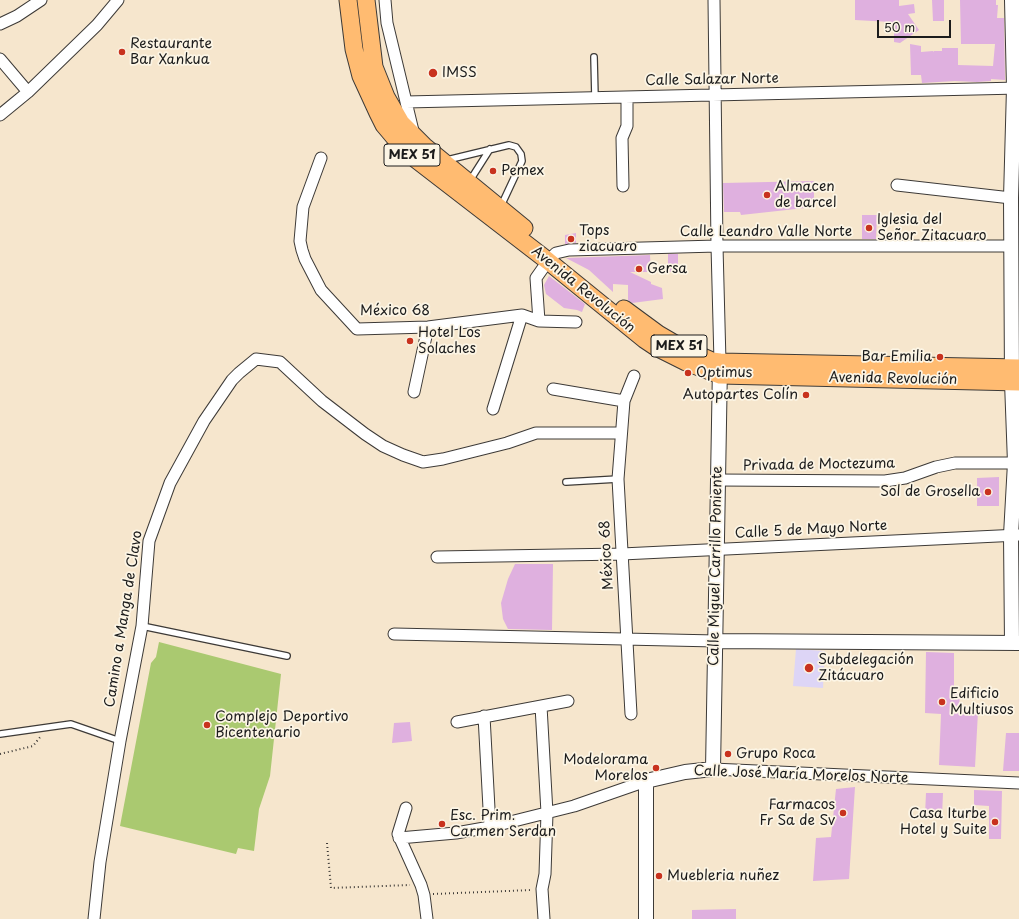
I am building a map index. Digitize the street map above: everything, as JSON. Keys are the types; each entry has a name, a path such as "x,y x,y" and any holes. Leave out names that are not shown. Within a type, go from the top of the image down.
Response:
{"main road":[{"name":"Avenida Revolución","path":"348,0 354,50 357,65 365,88 384,124 404,149 465,188 552,257 638,320 682,348 712,361 720,369 1015,375"},
{"name":"Avenida Revolución","path":"366,0 371,54 378,79 392,108 401,123 442,161 465,188"}],"street":[{"path":"0,24 17,16 41,0"},
{"path":"0,115 28,92 97,25 118,0"},
{"path":"384,0 387,23 415,137"},
{"path":"714,0 720,369"},
{"path":"394,634 716,641 1015,643 1015,375 1011,198 1017,88 1012,0"},
{"path":"0,59 28,92"},
{"name":"Calle Salazar Norte","path":"406,102 1017,88"},
{"path":"623,186 622,138 627,126 628,97"},
{"name":"México 68","path":"321,158 303,207 300,241 305,259 321,290 358,329 428,327 522,315 539,322 576,322"},
{"path":"897,185 1011,198"},
{"name":"Calle Leandro Valle Norte","path":"552,257 569,250 717,246 1011,246"},
{"path":"539,322 536,278 552,257"},
{"path":"493,409 522,315"},
{"path":"414,392 428,327"},
{"name":"Camino a Manga de Clavo","path":"94,919 100,862 120,741 142,626 149,541 170,483 204,421 232,380 256,359 280,362 322,401 365,434 383,446 423,462 443,459 500,445 536,433 621,432"},
{"name":"Calle Miguel Carrillo Poniente","path":"712,769 716,641 717,480 720,369"},
{"name":"México 68","path":"631,714 618,479 624,401 634,376"},
{"path":"554,389 624,401"},
{"name":"Privada de Moctezuma","path":"717,480 885,481 905,478 936,467 955,463 1015,463"},
{"name":"Calle 5 de Mayo Norte","path":"437,557 622,554 1015,535"},
{"path":"457,722 568,700"},
{"path":"541,706 547,813 545,874 542,889 544,919"},
{"path":"484,716 490,827"},
{"name":"Calle José María Morelos Norte","path":"399,838 456,833 490,827 574,806 646,781 685,772 712,769 1019,782"},
{"path":"646,781 646,919"},
{"path":"406,808 398,834 422,890 427,919"}],"lane":[{"path":"594,56 595,98"},
{"path":"442,161 509,145 516,147 521,154 522,161 497,214"},
{"path":"465,188 490,149"},
{"path":"566,482 618,479"},
{"path":"142,626 287,656"},
{"path":"0,734 71,724 120,741"}],"path":[{"path":"0,754 33,746 48,727"},
{"path":"327,843 331,888 422,890 542,889"}],"shaded area":[{"name":"Subdelegación Zitácuaro","path":"796,649 825,651 823,688 793,686"}],"green space":[{"name":"Complejo Deportivo Bicentenario","path":"159,642 281,674 270,776 259,809 254,851 238,848 236,854 120,826 151,663 156,657"}],"building":[{"path":"855,0 899,0 899,6 914,4 915,13 908,14 919,30 900,43 894,42 894,31 888,29 891,22 855,20"},
{"path":"932,0 944,0 944,21 933,21"},
{"path":"960,0 996,0 996,5 998,5 997,18 1004,18 1005,80 991,79 991,81 977,82 955,81 922,83 921,75 911,75 910,44 921,46 921,52 942,51 942,48 958,48 958,65 993,66 995,44 961,44"},
{"name":"Almacen de barcel","path":"814,181 814,207 741,215 740,212 724,212 723,183"},
{"name":"Iglesia del Señor Zitacuaro","path":"862,215 877,215 876,239 862,239"},
{"name":"Tops ziacuaro","path":"576,233 576,243 565,244 565,235"},
{"path":"668,254 678,254 678,272 668,272"},
{"path":"650,255 651,272 630,272 651,282 651,284 662,288 663,299 632,303 628,300 628,285 613,284 613,292 589,270 566,258"},
{"path":"549,276 585,304 582,312 564,308 546,294 544,285"},
{"name":"Sol de Grosella","path":"999,477 999,506 977,506 977,478"},
{"path":"515,564 553,564 552,630 508,629 503,619 501,603 508,579"},
{"name":"Edificio Multiusos","path":"926,652 954,653 954,692 960,693 959,711 978,712 975,767 939,765 941,714 925,713"},
{"path":"410,722 412,741 392,743 394,723"},
{"path":"1006,733 1019,733 1019,771 1003,771"},
{"name":"Farmacos Fr Sa de Sv","path":"855,787 849,879 813,881 816,838 831,837 836,789"},
{"name":"Casa Iturbe Hotel y Suite","path":"974,790 1002,791 1001,839 989,839 989,806 974,805"},
{"path":"926,793 943,793 942,816 925,815"},
{"path":"736,909 736,919 692,919 692,910"}],"place":[{"name":"Restaurante Bar Xankua","path":"122,52"},
{"name":"IMSS","path":"433,73"},
{"name":"Pemex","path":"493,171"},
{"name":"Almacen de barcel","path":"767,195"},
{"name":"Iglesia del Señor Zitacuaro","path":"869,228"},
{"name":"Tops ziacuaro","path":"571,239"},
{"name":"Gersa","path":"639,269"},
{"name":"Hotel Los Solaches","path":"410,341"},
{"name":"Bar Emilia","path":"940,357"},
{"name":"Optimus","path":"688,373"},
{"name":"Autopartes Colín","path":"806,395"},
{"name":"Sol de Grosella","path":"988,492"},
{"name":"Subdelegación Zitácuaro","path":"809,668"},
{"name":"Edificio Multiusos","path":"942,702"},
{"name":"Complejo Deportivo Bicentenario","path":"207,725"},
{"name":"Grupo Roca","path":"728,754"},
{"name":"Modelorama Morelos","path":"656,768"},
{"name":"Farmacos Fr Sa de Sv","path":"843,813"},
{"name":"Casa Iturbe Hotel y Suite","path":"995,822"},
{"name":"Esc. Prim. Carmen Serdan","path":"442,824"},
{"name":"Muebleria nuñez","path":"659,876"}]}
